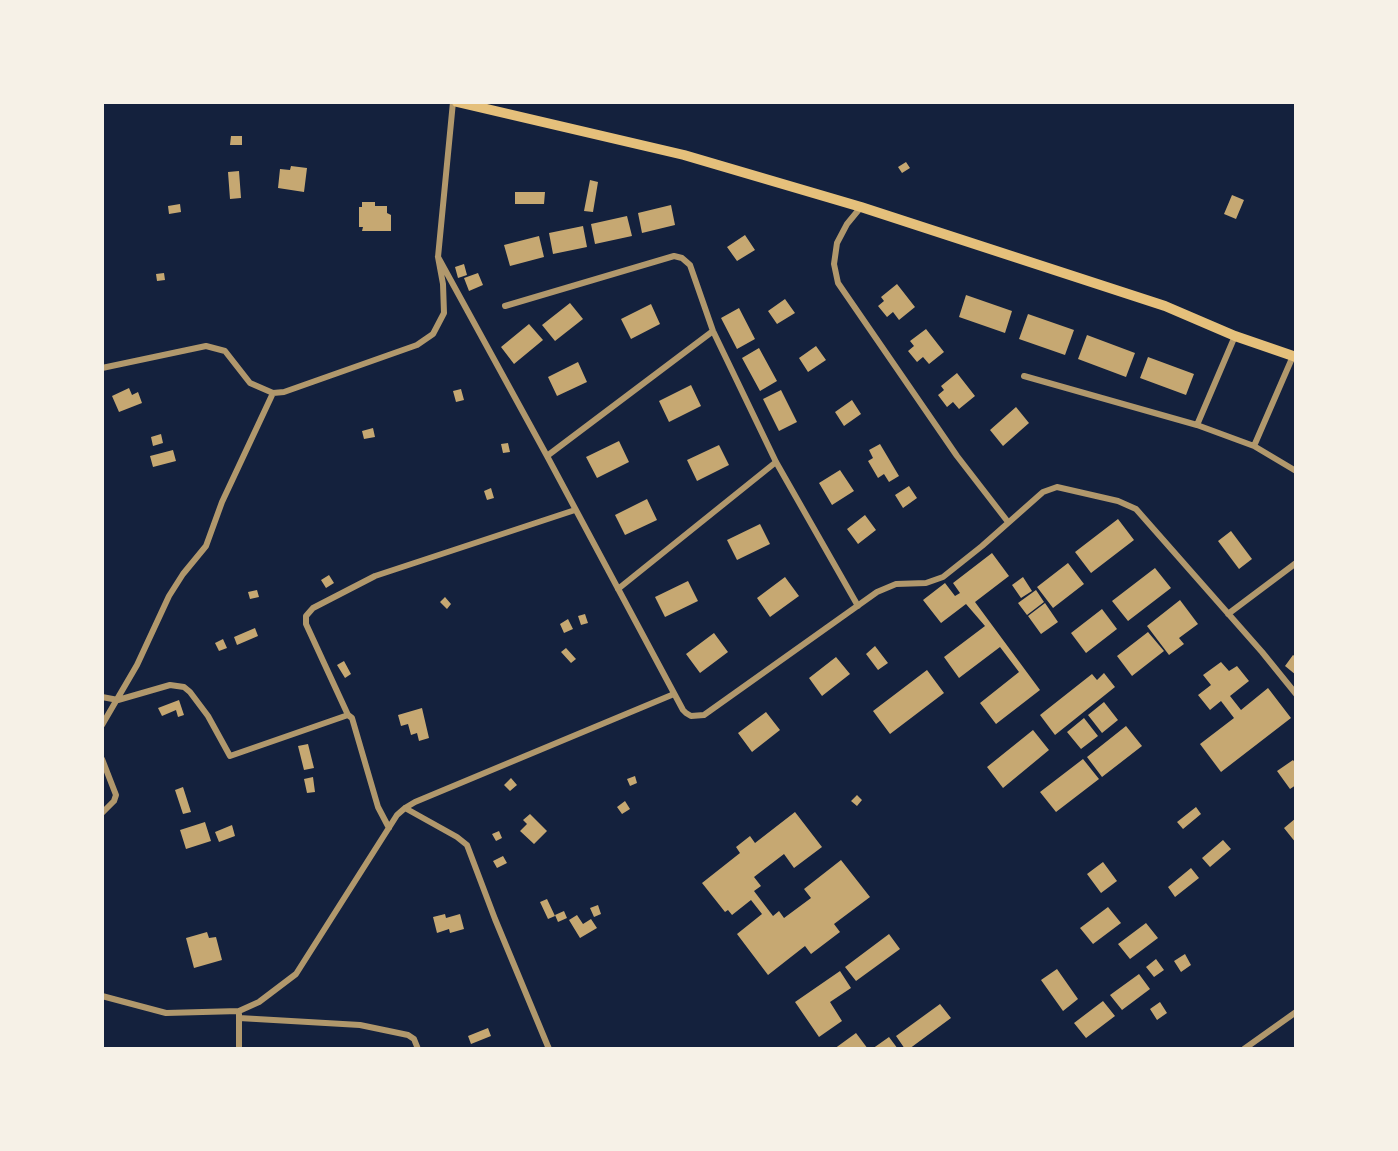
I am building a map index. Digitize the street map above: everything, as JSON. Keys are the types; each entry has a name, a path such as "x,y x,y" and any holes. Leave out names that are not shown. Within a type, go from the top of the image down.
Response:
{"main road":[{"path":"455,102 673,153 861,207 1166,306 1235,336 1295,356"}],"street":[{"path":"102,368 206,346 225,351 250,383 273,393 284,392 417,345 433,334 444,313 443,284 438,257 455,102"},
{"path":"861,207 847,224 837,243 834,264 838,283 957,456 1008,522"},
{"path":"505,306 674,256 682,258 690,265 714,331 776,462 858,606"},
{"path":"438,257 674,694 686,713 691,716 704,716 886,587 926,583 943,577 1043,492 1057,487 1118,501 1136,509 1296,694"},
{"path":"547,456 714,331"},
{"path":"1197,425 1235,336"},
{"path":"1254,446 1295,356"},
{"path":"1024,376 1197,425 1254,446 1296,471"},
{"path":"102,725 137,665 170,596 183,574 206,546 222,502 273,393"},
{"path":"618,590 776,462"},
{"path":"389,828 378,807 352,718 348,715 306,624 306,616 313,608 375,576 575,510"},
{"path":"1228,614 1296,563"},
{"path":"102,697 118,700 170,685 184,687 208,716 230,756 348,715"},
{"path":"239,1014 296,974 389,828 405,808 674,694"},
{"path":"102,759 116,795 114,801 102,813"},
{"path":"405,808 467,845 549,1049"},
{"path":"102,996 166,1013 239,1014 360,1025 408,1035 414,1039 418,1049"},
{"path":"1244,1049 1296,1012"},
{"path":"238,1049 239,1014"}],"building":[{"path":"231,136 242,136 242,145 230,145"},
{"path":"906,162 910,168 902,173 898,167"},
{"path":"291,166 307,168 304,192 278,188 280,169 290,170"},
{"path":"239,171 241,198 230,199 228,172"},
{"path":"590,180 598,182 593,212 584,211"},
{"path":"515,192 545,192 544,204 515,204"},
{"path":"1232,195 1244,200 1236,219 1224,214"},
{"path":"362,202 375,202 375,206 387,206 387,213 391,215 391,231 362,231 363,227 359,227 359,207 362,207"},
{"path":"180,204 181,212 169,214 168,206"},
{"path":"671,205 675,225 642,233 638,213"},
{"path":"627,216 632,236 595,244 591,224"},
{"path":"583,226 587,247 553,254 549,233"},
{"path":"745,235 755,250 737,261 727,247"},
{"path":"539,236 544,257 510,266 504,245"},
{"path":"464,264 467,275 458,278 455,267"},
{"path":"164,273 165,280 157,281 156,274"},
{"path":"478,273 483,285 469,291 464,278"},
{"path":"897,284 915,307 899,320 893,312 887,317 878,306 884,301 881,297"},
{"path":"966,295 1012,311 1005,333 959,317"},
{"path":"785,299 795,313 777,324 768,311"},
{"path":"570,303 583,319 555,341 542,325"},
{"path":"651,304 660,324 631,339 621,319"},
{"path":"739,308 755,339 737,349 721,318"},
{"path":"1028,314 1074,330 1065,355 1019,339"},
{"path":"529,324 543,340 514,364 501,347"},
{"path":"926,329 944,352 929,364 923,357 917,362 908,351 914,346 910,341"},
{"path":"1087,335 1135,353 1126,377 1078,359"},
{"path":"816,346 826,360 808,372 799,358"},
{"path":"759,348 777,381 760,391 742,358"},
{"path":"1148,357 1194,374 1186,395 1140,378"},
{"path":"578,362 587,382 557,396 548,377"},
{"path":"957,373 975,396 959,409 953,402 947,407 938,395 944,390 941,386"},
{"path":"691,385 701,406 669,422 659,401"},
{"path":"129,388 132,395 138,392 142,403 119,412 112,396"},
{"path":"461,389 464,400 456,402 453,391"},
{"path":"781,390 797,422 779,431 763,399"},
{"path":"852,400 861,414 844,426 835,412"},
{"path":"1016,407 1029,423 1003,446 990,430"},
{"path":"373,428 375,437 364,439 362,431"},
{"path":"161,434 163,443 153,446 151,437"},
{"path":"619,441 629,462 597,478 586,457"},
{"path":"508,443 510,452 503,453 501,444"},
{"path":"880,444 899,476 889,482 884,474 878,478 868,461 873,458 869,450"},
{"path":"719,445 729,465 697,481 687,460"},
{"path":"173,450 176,461 153,467 150,456"},
{"path":"840,470 854,491 832,505 819,483"},
{"path":"909,486 917,498 903,508 895,495"},
{"path":"491,488 494,498 487,500 484,491"},
{"path":"647,499 657,520 625,535 615,515"},
{"path":"865,515 876,530 858,544 847,529"},
{"path":"1118,519 1134,540 1091,573 1075,552"},
{"path":"760,524 770,544 737,560 727,540"},
{"path":"1231,531 1252,559 1239,569 1218,541"},
{"path":"992,553 1009,576 975,602 1040,690 996,724 980,703 1019,672 1000,647 959,678 944,657 985,626 966,604 941,623 923,600 945,583 955,596 960,593 953,583"},
{"path":"1068,563 1084,584 1053,608 1037,587"},
{"path":"1155,568 1171,588 1128,621 1112,601"},
{"path":"329,575 334,583 326,588 321,580"},
{"path":"785,577 799,596 770,617 757,598"},
{"path":"1023,577 1032,591 1021,598 1012,585"},
{"path":"688,581 698,601 665,617 655,597"},
{"path":"257,590 259,597 250,599 248,592"},
{"path":"1036,590 1044,602 1027,615 1018,603"},
{"path":"445,597 451,604 447,609 440,602"},
{"path":"1180,600 1198,624 1179,638 1184,644 1169,655 1147,626"},
{"path":"1045,603 1058,622 1041,634 1028,616"},
{"path":"1102,609 1117,629 1086,653 1071,633"},
{"path":"585,614 588,623 581,625 578,616"},
{"path":"568,619 573,629 564,633 560,624"},
{"path":"255,628 258,636 237,645 234,637"},
{"path":"1148,632 1164,651 1132,676 1117,656"},
{"path":"714,633 728,652 700,673 686,654"},
{"path":"223,639 227,648 219,651 215,643"},
{"path":"875,646 888,663 878,670 866,654"},
{"path":"566,648 576,659 571,663 561,652"},
{"path":"1293,655 1296,657 1296,675 1285,666"},
{"path":"836,657 850,674 822,696 809,678"},
{"path":"344,661 351,674 345,678 337,665"},
{"path":"1221,662 1229,671 1237,666 1249,681 1230,696 1241,710 1268,688 1291,718 1221,772 1200,744 1234,718 1221,701 1210,710 1198,695 1211,685 1203,675"},
{"path":"927,670 944,693 890,734 873,711"},
{"path":"1104,673 1115,687 1055,735 1040,715 1092,674 1097,680"},
{"path":"179,700 184,715 178,717 176,710 162,716 158,708"},
{"path":"1104,702 1118,720 1102,733 1088,715"},
{"path":"422,708 429,738 419,741 417,733 411,735 408,724 401,726 398,715"},
{"path":"766,712 780,730 752,752 738,733"},
{"path":"1084,718 1098,736 1081,749 1067,732"},
{"path":"1126,726 1142,746 1102,777 1087,757"},
{"path":"1033,730 1049,750 1003,788 987,767"},
{"path":"308,744 314,768 304,770 298,746"},
{"path":"1083,759 1099,779 1056,812 1040,792"},
{"path":"1293,760 1296,764 1296,785 1290,789 1277,771"},
{"path":"635,776 637,783 630,786 627,779"},
{"path":"313,777 315,792 307,793 304,779"},
{"path":"511,778 517,785 510,791 504,785"},
{"path":"183,787 191,812 183,814 175,790"},
{"path":"857,795 862,800 857,806 851,801"},
{"path":"625,801 630,809 622,814 617,807"},
{"path":"1196,807 1201,814 1183,829 1177,822"},
{"path":"795,812 822,847 794,868 784,854 754,877 761,886 754,891 773,916 779,911 784,918 811,898 804,889 841,860 870,897 834,924 840,932 811,954 805,946 768,975 737,934 762,914 751,900 732,915 728,910 725,912 702,883 740,853 736,847 750,836 755,843"},
{"path":"530,814 547,831 534,844 520,831 527,824 523,820"},
{"path":"1296,818 1296,843 1284,828"},
{"path":"205,822 211,841 186,849 180,830"},
{"path":"232,825 235,836 219,842 215,832"},
{"path":"499,831 502,838 496,841 492,834"},
{"path":"1223,840 1231,849 1210,867 1202,858"},
{"path":"503,856 507,863 497,868 493,861"},
{"path":"1103,862 1117,881 1101,893 1087,874"},
{"path":"1191,868 1199,878 1175,897 1168,887"},
{"path":"547,899 555,916 548,919 540,902"},
{"path":"598,905 601,914 594,917 590,908"},
{"path":"1108,907 1121,923 1093,944 1080,928"},
{"path":"564,911 567,918 558,922 555,915"},
{"path":"445,914 446,918 460,914 464,929 450,933 449,929 437,933 433,917"},
{"path":"577,915 583,924 591,919 597,928 580,938 569,920"},
{"path":"1146,923 1158,938 1130,959 1118,944"},
{"path":"207,932 209,938 216,937 222,960 194,968 186,938"},
{"path":"889,934 900,949 856,981 845,967"},
{"path":"1185,954 1191,965 1181,972 1174,961"},
{"path":"1156,959 1164,970 1154,977 1146,967"},
{"path":"1057,969 1078,999 1063,1011 1041,980"},
{"path":"840,971 851,988 830,1002 842,1021 819,1037 795,1002"},
{"path":"1139,974 1150,989 1122,1010 1110,995"},
{"path":"1103,1001 1115,1016 1086,1038 1074,1023"},
{"path":"1160,1002 1167,1013 1157,1020 1150,1009"},
{"path":"940,1004 951,1018 909,1049 905,1049 896,1036"},
{"path":"488,1028 491,1036 471,1044 468,1036"},
{"path":"856,1033 868,1049 834,1049"},
{"path":"889,1037 898,1049 872,1049"}]}
